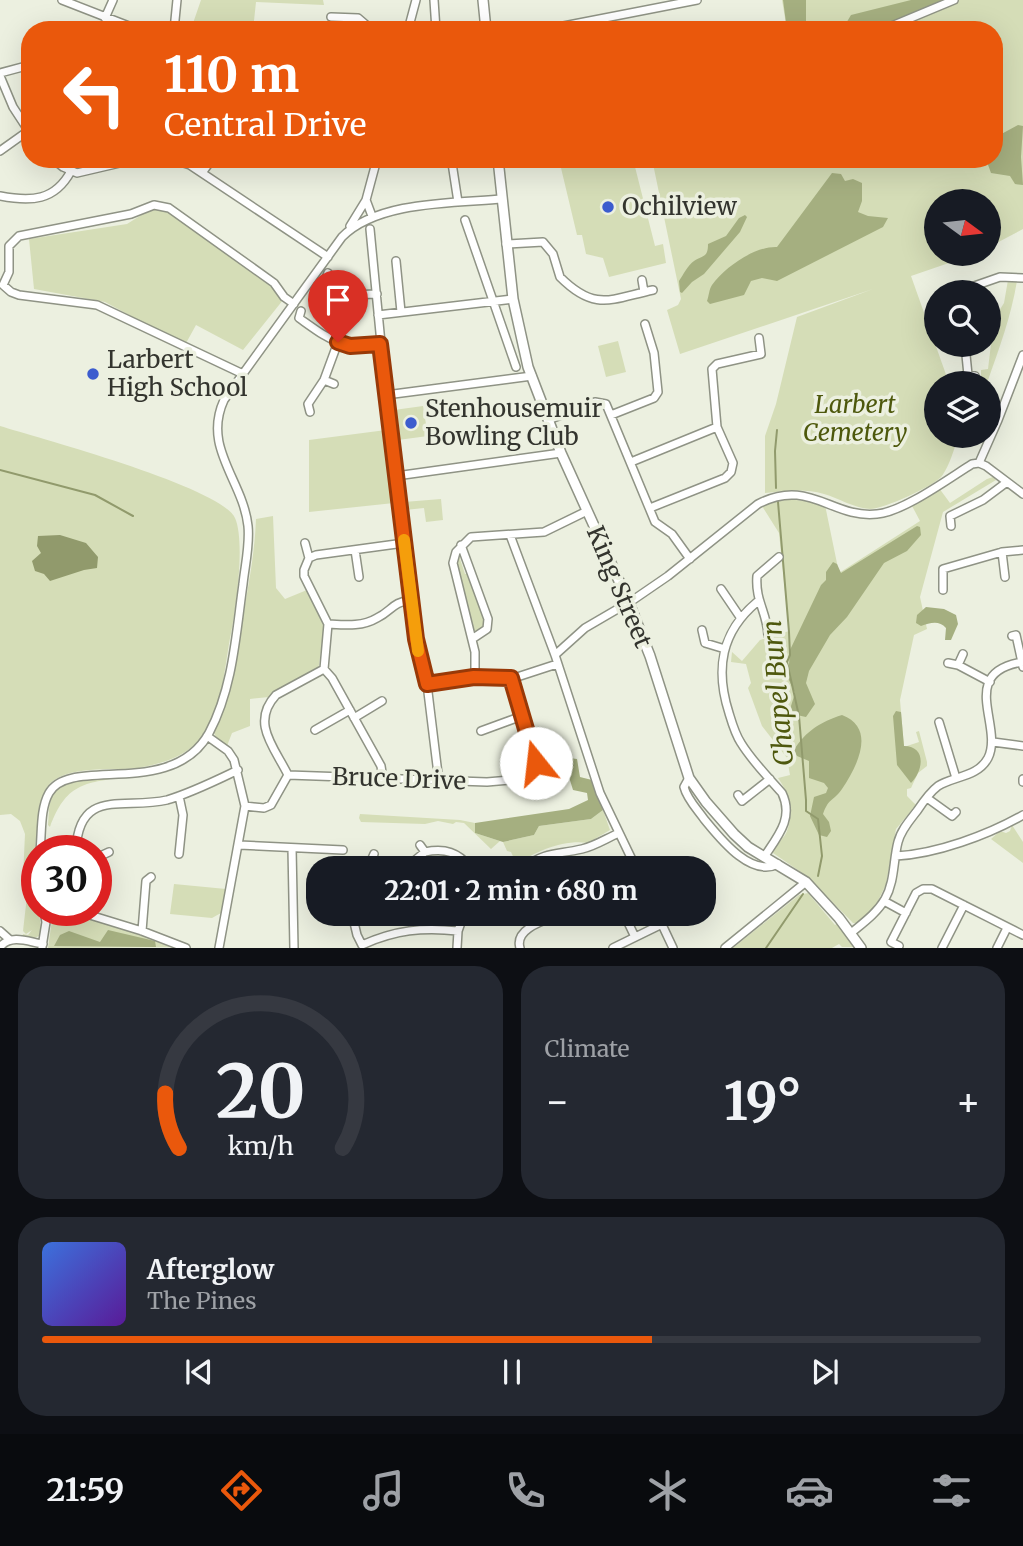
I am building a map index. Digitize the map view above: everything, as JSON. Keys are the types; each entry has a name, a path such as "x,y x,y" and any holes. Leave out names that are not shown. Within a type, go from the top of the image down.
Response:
{"main road":[{"path":"483,0 485,21"},
{"name":"King Street","path":"499,168 513,299 532,376 561,453 650,656 689,778 734,834 764,857 806,883 861,947"}],"street":[{"path":"62,0 114,21"},
{"path":"105,18 113,0"},
{"path":"175,21 177,0"},
{"path":"410,21 416,0"},
{"path":"434,0 435,21"},
{"path":"586,21 697,0"},
{"path":"904,21 954,0"},
{"path":"331,17 358,18 362,21"},
{"path":"21,68 0,75 21,120"},
{"path":"0,151 21,137"},
{"path":"68,168 74,172"},
{"path":"0,196 26,199 51,195 74,172 88,168"},
{"path":"197,168 328,257"},
{"path":"202,173 206,168"},
{"path":"42,835 46,797 61,781 90,776 138,774 165,768 189,756 207,736 227,690 248,535 247,517 220,448 216,428 221,407 349,230 366,200 375,168"},
{"path":"453,168 458,202"},
{"path":"349,230 372,216 396,210 502,199"},
{"path":"366,200 372,216"},
{"path":"243,374 97,305 19,295 2,286 9,272 9,246 19,236 131,214 149,206 159,205 169,208 274,283 284,297 294,304"},
{"path":"465,220 516,367"},
{"path":"370,229 380,344 411,600 416,639 427,684 439,782"},
{"path":"506,244 543,242 553,254 560,277 597,301 649,291 642,280"},
{"path":"396,261 401,312"},
{"path":"991,280 1000,277 1023,278"},
{"path":"324,279 348,295 377,294"},
{"path":"379,315 513,299"},
{"path":"298,317 338,342 350,346 380,344"},
{"path":"611,415 654,398 658,392 654,353 645,324"},
{"path":"650,509 729,476 733,463 717,427 712,369 717,364 761,354 759,338"},
{"path":"306,406 324,380 338,342"},
{"path":"979,463 1023,355"},
{"path":"386,395 532,376"},
{"path":"324,380 334,384"},
{"path":"548,421 600,401 606,404 656,524 672,534 690,559"},
{"path":"631,462 717,427"},
{"path":"396,476 561,453"},
{"path":"555,655 585,628 629,603 768,499 787,495 805,496 856,513 886,513 972,464 979,463 1023,494"},
{"path":"951,526 950,516 983,500 1007,482"},
{"path":"474,677 472,639 453,563 461,545 471,537 544,532 587,511"},
{"path":"510,535 555,655 600,793 630,856"},
{"path":"305,543 309,558 304,576 328,624 324,669 332,678 381,766 383,779"},
{"path":"309,558 404,543"},
{"path":"461,545 488,620 487,629 472,639"},
{"path":"355,550 359,577"},
{"path":"943,590 943,569 1002,552 1023,550"},
{"path":"1002,552 1003,574"},
{"path":"768,635 767,624 757,602 757,576 777,560"},
{"path":"722,592 740,617"},
{"path":"328,624 356,625 381,617 400,602 411,600"},
{"path":"757,602 740,617 725,649 721,678 732,725 741,744 782,793 787,809 785,824 764,857"},
{"path":"702,630 705,643 725,649"},
{"path":"851,933 884,901 892,880 901,834 927,798 940,785 972,773 984,764 992,742 985,701 990,682 1002,668 1022,664 1016,635 1012,636"},
{"path":"957,665 963,654"},
{"path":"948,663 990,682"},
{"path":"427,684 474,677 511,678 557,664"},
{"path":"245,806 264,808 271,805 288,775 265,729 265,710 276,695 324,669"},
{"name":"Bruce Drive","path":"288,775 439,782 523,779 535,768 536,757 511,678"},
{"path":"314,730 382,701"},
{"path":"481,731 522,716"},
{"path":"939,722 956,778"},
{"path":"207,736 228,751 238,770 245,806 219,947"},
{"path":"992,742 1023,746"},
{"path":"78,835 80,825 92,810 105,805 153,802 179,796 238,770"},
{"path":"689,778 684,782 687,797 723,844 750,862 767,867 778,864"},
{"path":"738,795 742,800 770,779"},
{"path":"179,796 183,815 179,854"},
{"path":"927,798 953,816 956,812"},
{"path":"896,856 912,855 986,834 1023,816"},
{"path":"543,856 584,848 619,832"},
{"path":"239,845 343,850"},
{"path":"420,845 425,852"},
{"path":"292,848 294,947"},
{"path":"420,856 425,852 437,850 457,856"},
{"path":"142,931 146,881 150,877"},
{"path":"725,947 806,883"},
{"path":"899,946 891,942 916,893 923,888 932,889 1023,935"},
{"path":"884,901 906,913"},
{"path":"942,947 964,905"},
{"path":"112,921 186,947"},
{"path":"0,931 9,939 43,946 44,926"},
{"path":"355,926 363,946 398,931 458,931"},
{"path":"457,947 460,926"},
{"path":"520,947 518,940 522,933 536,926"},
{"path":"630,926 635,937"},
{"path":"614,947 658,926"},
{"path":"663,926 674,947"},
{"path":"997,947 1007,928"},
{"path":"1,946 9,939"}],"green space":[{"path":"201,0 323,0 324,5 256,2 254,21 194,21"},
{"name":"Larbert Cemetery","path":"782,0 1023,0 1023,229 1001,241 1001,189 924,189 924,266 940,266 911,276 924,313 924,357 940,357 945,371 924,371 924,448 954,448 942,476 908,496 870,509 817,492 795,490 765,493 765,436 776,404 797,317 873,289 680,354 667,310 678,305 681,299 654,168 1003,168 1003,21 786,21"},
{"name":"Ochilview","path":"561,168 635,168 655,246 663,244 666,263 609,277 603,258 586,254 582,235 577,235"},
{"path":"151,209 170,213 269,285 283,300 243,350 196,325 185,345 105,302 34,289 29,239 127,224"},
{"path":"1008,280 1017,281 1001,342 1001,308"},
{"path":"618,341 626,372 606,377 598,346"},
{"path":"989,357 996,357 991,371 981,371 988,369"},
{"name":"Stenhousemuir Bowling Club","path":"423,406 428,436 398,440 394,410"},
{"path":"0,426 127,465 198,492 222,506 235,518 240,561 222,687 213,716 199,741 183,754 158,764 77,772 55,780 44,794 37,835 25,835 20,821 11,814 0,815"},
{"path":"386,430 394,503 309,512 309,440"},
{"path":"993,477 996,480 943,512 920,597 927,629 914,635 900,700 904,747 919,742 916,732 919,731 927,766 918,773 911,788 907,789 907,796 916,805 896,829 886,884 880,897 873,910 859,923 853,923 808,877 772,850 785,836 789,824 790,803 778,778 790,775 787,758 762,726 748,688 751,683 746,664 731,662 732,652 742,661 760,640 789,631 779,533 762,506 785,500 802,500 825,505 839,573 920,521 911,504 939,488 950,503"},
{"path":"441,499 443,520 426,522 424,508 405,510 404,502"},
{"path":"273,516 276,588 285,599 307,590 324,627 319,665 316,671 269,697 250,699 250,726 232,733 227,746 213,731 226,700 238,653 256,519"},
{"path":"460,550 463,555 459,556 465,574 469,573 468,577 486,624 478,634 473,634 455,564"},
{"path":"125,777 98,781 78,788 63,802 50,827 48,825 52,797 57,789 65,784 84,779"},
{"path":"603,810 610,830 588,843 570,843 551,847 530,856 513,856 503,842 534,835 539,826 591,819"},
{"path":"360,814 460,820 475,823 475,833 500,841 491,849 464,823 361,822"},
{"path":"1012,825 1023,842 1023,863 991,839 1000,831 1010,831"},
{"path":"174,884 226,889 221,913 212,918 170,914"},
{"path":"808,893 835,925 838,923 856,947 842,947 839,944 832,948 733,948 799,895"},
{"path":"112,925 176,947 48,948 51,926"},
{"path":"24,926 40,926 39,936 32,939 22,937 32,930 26,934"}],"shaded area":[{"path":"783,0 806,0 806,21 786,21"},
{"path":"911,0 947,0 895,21 847,21 851,15"},
{"path":"1018,125 1023,126 1023,185 1015,184 1010,176 991,173 989,168 1003,168 1003,133"},
{"path":"832,173 841,174 845,181 853,179 862,183 862,201 858,212 888,218 883,227 777,281 762,278 751,281 744,295 710,304 707,301 710,291 718,278 750,254 777,247"},
{"path":"745,215 747,217 740,232 704,274 680,292 679,281 690,265 706,254 708,244 726,236 739,218"},
{"path":"917,526 920,527 921,535 907,551 884,563 847,617 830,635 809,671 806,683 815,704 806,717 792,714 791,706 795,693 788,678 790,650 821,585 826,580 826,572 833,562 841,573"},
{"path":"60,535 86,543 98,557 97,568 50,581 44,574 35,571 32,561 41,553 37,546 38,536"},
{"path":"926,607 944,609 956,615 958,624 951,640 945,640 946,628 940,624 921,626 916,623 917,615"},
{"path":"896,711 901,712 904,746 916,750 921,760 911,783 897,765 893,716"},
{"path":"842,715 853,721 859,729 861,749 848,780 827,805 823,814 831,831 827,837 819,835 810,816 814,797 826,793 828,788 824,783 809,778 809,761 797,756 794,750 814,728"},
{"path":"569,758 577,759 580,777 592,780 603,810 591,819 539,826 534,835 503,842 475,833 475,823 569,809 588,800 587,793 573,790 565,764"},
{"path":"108,930 155,941 156,947 54,946 60,935 69,931 100,942"}],"waterway":[{"name":"Chapel Burn","path":"776,488 777,430"},
{"path":"0,470 95,495 133,516"},
{"name":"Chapel Burn","path":"778,502 789,632 790,655 787,662 799,716 806,811 818,819 822,856 818,876"},
{"name":"Chapel Burn","path":"766,948 803,894"}],"slow traffic":[{"path":"404,540 418,651"}],"place":[{"name":"Ochilview","path":"608,207"},
{"name":"Larbert High School","path":"93,374"},
{"name":"Stenhousemuir Bowling Club","path":"411,423"}],"route":[{"path":"338,342 350,346 380,344 416,639 427,684 474,677 511,678 536,763"}]}
